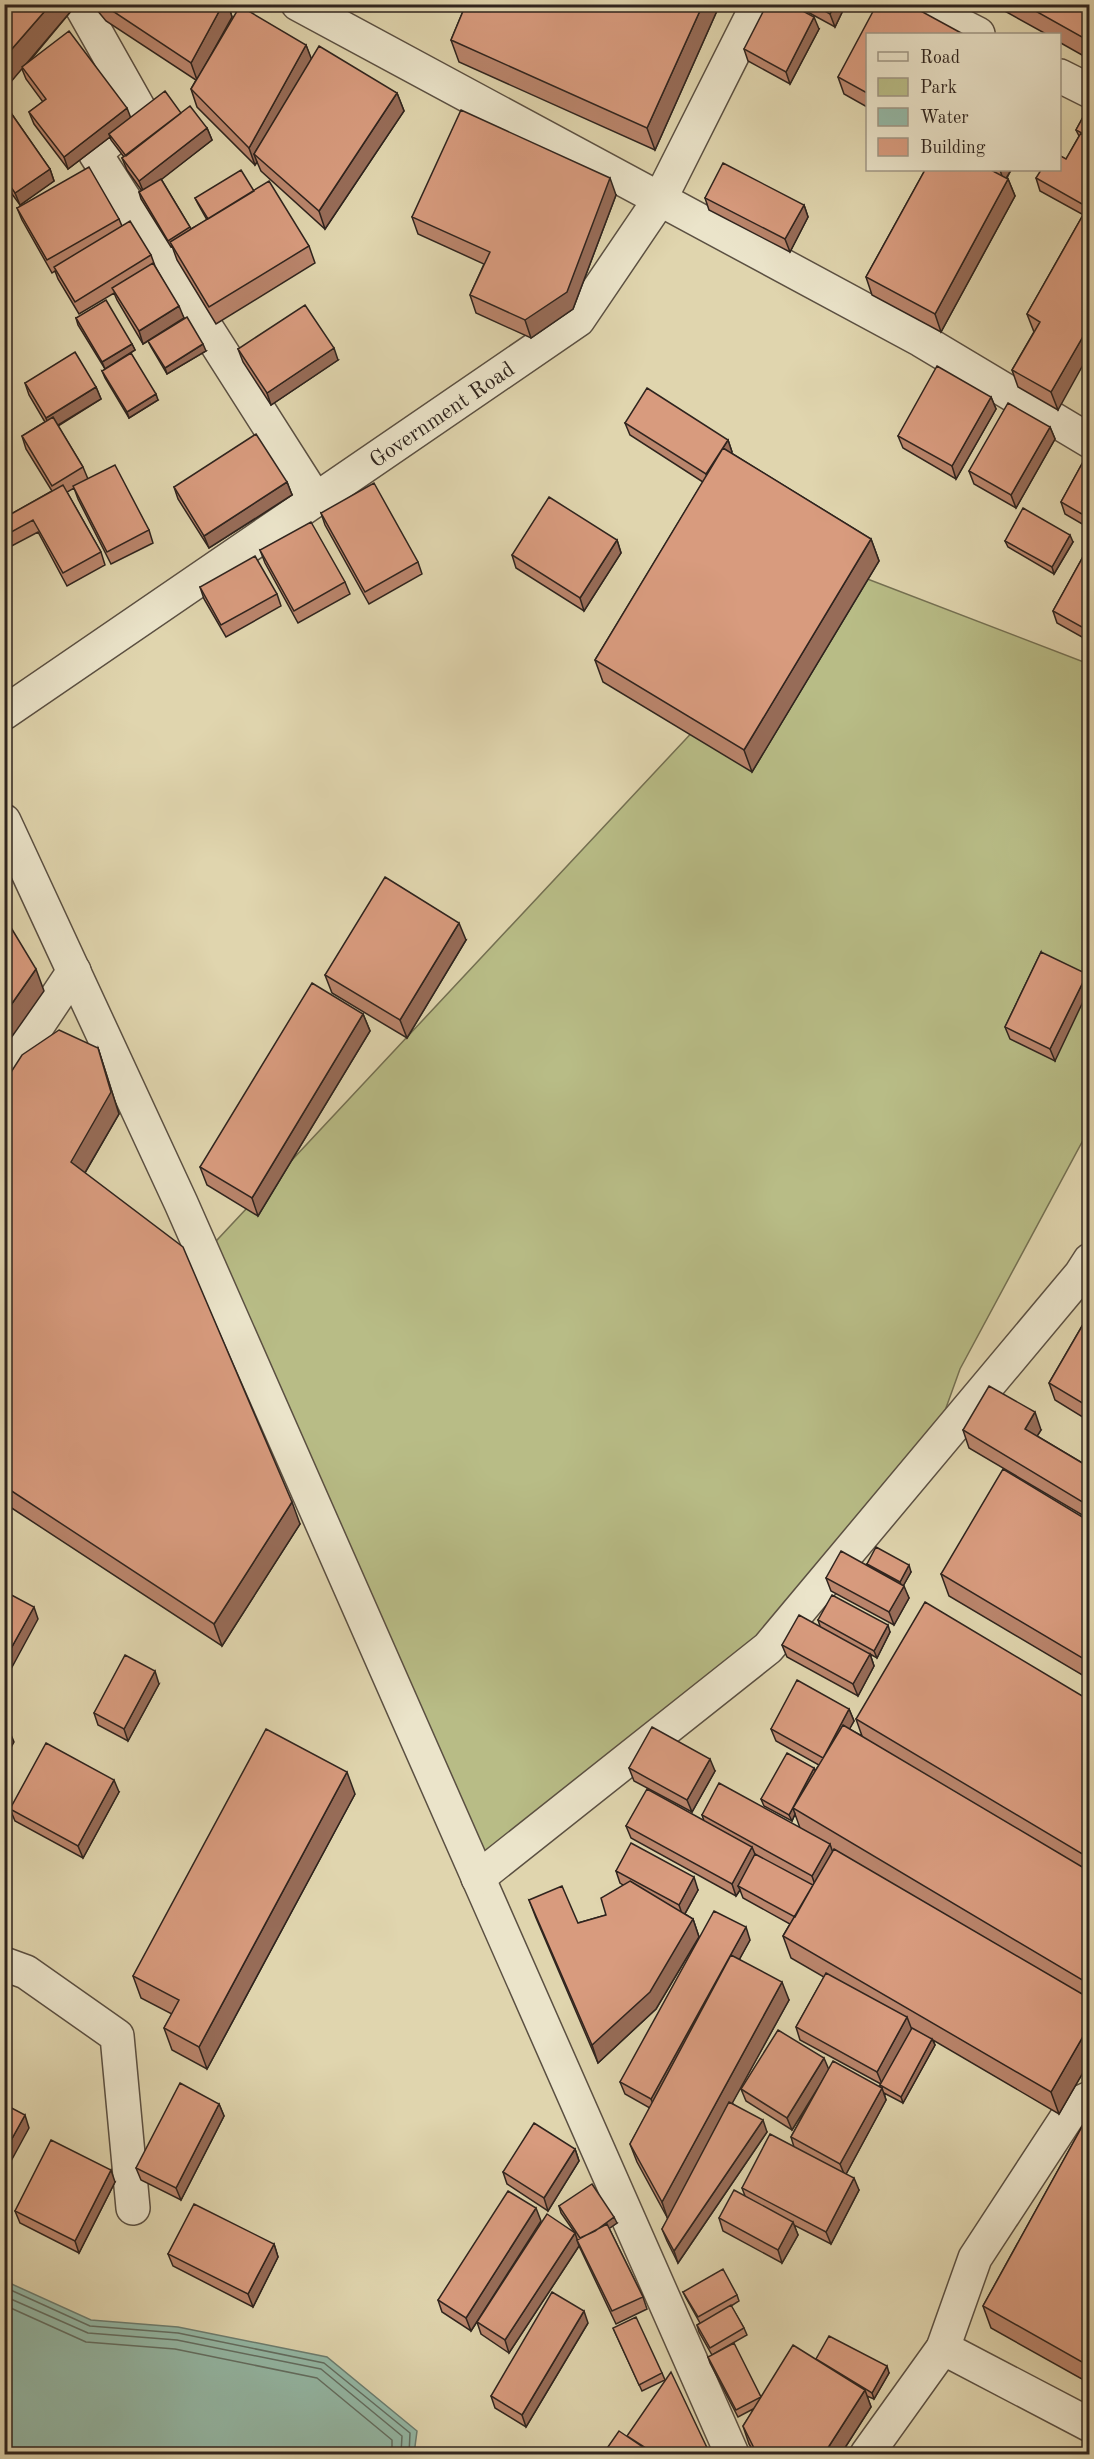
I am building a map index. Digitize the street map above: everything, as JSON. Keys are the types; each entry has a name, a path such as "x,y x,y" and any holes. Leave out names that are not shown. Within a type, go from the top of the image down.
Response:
{"street":[{"path":"80,4 142,114 95,153 316,500"},
{"path":"298,4 921,340 1089,441"},
{"name":"Government Road","path":"4,713 578,320 660,199 758,4"},
{"path":"919,4 976,33"},
{"path":"1061,77 1089,92"},
{"path":"4,821 181,1203 732,2454"},
{"path":"4,1076 74,971"},
{"path":"478,1878 768,1648 1073,1283 1089,1260"},
{"path":"4,1964 26,1972 117,2036 133,2208"},
{"path":"867,2454 943,2348 975,2258 1075,2104 1089,2098"},
{"path":"943,2348 1089,2425"}],"green space":[{"path":"844,570 1089,664 1089,1129 960,1369 929,1455 768,1648 478,1878 204,1254"}],"water":[{"path":"5,2281 91,2320 178,2327 327,2357 417,2431 414,2454 5,2454"}],"building":[{"path":"4,4 51,4 4,58"},
{"path":"102,4 223,4 191,63"},
{"path":"466,4 703,4 647,128 451,40"},
{"path":"767,4 790,4 814,17 786,72 744,49"},
{"path":"812,4 835,4 830,14"},
{"path":"877,4 908,4 961,33 866,33 866,92 838,77"},
{"path":"1023,4 1089,4 1089,41"},
{"path":"240,6 306,45 249,148 191,89"},
{"path":"69,31 127,108 64,157 29,112 46,99 22,67"},
{"path":"319,46 397,93 319,211 254,154"},
{"path":"165,91 181,113 126,156 109,134"},
{"path":"4,103 50,169 15,193 4,177"},
{"path":"190,106 207,128 139,181 122,158"},
{"path":"1089,106 1089,137 1076,130"},
{"path":"461,110 610,178 567,292 525,320 470,295 490,252 412,217"},
{"path":"1081,133 1089,138 1089,208 1036,178 1040,171 1061,171 1061,156 1066,159"},
{"path":"723,163 804,205 785,239 705,198"},
{"path":"89,167 119,219 47,260 17,208"},
{"path":"241,170 254,191 208,219 195,198"},
{"path":"924,171 993,171 1008,179 935,314 866,277"},
{"path":"161,179 190,227 168,241 139,192"},
{"path":"269,181 309,246 209,307 170,242"},
{"path":"1083,215 1089,218 1089,326 1051,392 1012,370 1040,322 1027,314"},
{"path":"130,221 151,255 75,302 54,267"},
{"path":"153,263 179,306 139,331 112,288"},
{"path":"106,300 132,344 102,362 76,318"},
{"path":"305,305 334,348 267,393 238,349"},
{"path":"187,317 203,344 165,368 148,341"},
{"path":"75,352 96,387 46,418 25,383"},
{"path":"131,353 156,394 127,412 102,371"},
{"path":"937,366 991,397 952,466 898,436"},
{"path":"647,388 728,440 706,474 625,423"},
{"path":"1008,403 1050,427 1011,495 969,471"},
{"path":"53,417 83,467 52,486 22,436"},
{"path":"256,434 287,482 204,536 174,487"},
{"path":"723,448 871,539 744,750 595,660"},
{"path":"1089,451 1089,513 1087,517 1061,502"},
{"path":"115,465 149,530 107,552 73,486"},
{"path":"374,483 418,562 365,592 321,513"},
{"path":"63,485 101,552 63,573 33,520 4,536 4,518"},
{"path":"549,497 617,540 580,598 512,555"},
{"path":"1023,508 1070,535 1052,567 1005,541"},
{"path":"311,522 345,582 294,611 260,550"},
{"path":"1089,546 1089,631 1053,611"},
{"path":"255,556 277,594 221,625 200,587"},
{"path":"385,877 459,923 400,1020 325,975"},
{"path":"4,916 36,969 4,1015"},
{"path":"1041,952 1087,974 1050,1049 1005,1027"},
{"path":"312,983 363,1014 252,1198 200,1167"},
{"path":"59,1030 98,1048 111,1092 71,1162 183,1247 292,1502 214,1624 4,1486 4,1083 22,1055"},
{"path":"1089,1314 1089,1407 1049,1383"},
{"path":"989,1386 1035,1412 1025,1429 1089,1467 1089,1506 963,1430"},
{"path":"1003,1469 1089,1521 1089,1662 941,1574"},
{"path":"876,1547 909,1565 900,1582 867,1564"},
{"path":"841,1551 904,1586 889,1612 826,1578"},
{"path":"4,1591 34,1607 4,1661"},
{"path":"832,1595 888,1625 874,1651 818,1620"},
{"path":"925,1602 1089,1700 1089,1858 856,1719"},
{"path":"799,1615 870,1654 853,1684 782,1645"},
{"path":"125,1655 155,1671 124,1729 94,1713"},
{"path":"797,1680 849,1709 823,1758 771,1729"},
{"path":"843,1725 1089,1871 1089,1984 793,1808"},
{"path":"4,1727 9,1730 4,1739"},
{"path":"652,1727 710,1759 687,1800 629,1768"},
{"path":"266,1729 347,1772 199,2047 164,2028 179,2000 133,1976"},
{"path":"46,1743 114,1780 78,1846 10,1809"},
{"path":"787,1753 814,1768 789,1815 761,1799"},
{"path":"719,1783 830,1844 812,1876 702,1815"},
{"path":"647,1789 752,1847 732,1884 626,1826"},
{"path":"631,1843 694,1877 679,1905 616,1871"},
{"path":"834,1849 1089,1998 1089,2026 1051,2092 783,1936"},
{"path":"755,1854 813,1885 795,1917 738,1886"},
{"path":"630,1881 693,1919 650,1992 592,2045 529,1900 562,1886 578,1923 606,1915 601,1898"},
{"path":"714,1911 746,1927 651,2099 620,2082"},
{"path":"731,1955 782,1982 662,2202 630,2144"},
{"path":"826,1973 907,2017 877,2072 796,2027"},
{"path":"912,2028 932,2039 901,2097 880,2085"},
{"path":"778,2030 824,2058 787,2118 741,2089"},
{"path":"833,2061 882,2088 840,2164 791,2137"},
{"path":"180,2083 219,2104 176,2188 136,2168"},
{"path":"729,2102 763,2120 674,2251 662,2229"},
{"path":"4,2104 25,2115 4,2153"},
{"path":"1089,2114 1089,2366 983,2306"},
{"path":"534,2123 575,2149 544,2198 503,2172"},
{"path":"770,2134 854,2178 826,2232 742,2188"},
{"path":"51,2140 111,2170 75,2241 15,2211"},
{"path":"592,2184 614,2217 595,2231 580,2238 559,2206"},
{"path":"734,2190 793,2222 778,2250 719,2218"},
{"path":"508,2191 536,2208 466,2318 438,2300"},
{"path":"194,2204 274,2244 248,2294 168,2254"},
{"path":"547,2214 575,2233 505,2340 477,2322"},
{"path":"607,2224 643,2297 612,2311 577,2240"},
{"path":"723,2269 737,2295 698,2317 683,2292"},
{"path":"552,2292 584,2311 522,2415 491,2396"},
{"path":"731,2305 744,2328 710,2348 697,2325"},
{"path":"636,2317 662,2373 639,2385 613,2328"},
{"path":"829,2336 887,2366 872,2393 816,2359"},
{"path":"734,2343 761,2397 736,2410 708,2357"},
{"path":"793,2345 865,2390 824,2454 757,2454 743,2426"},
{"path":"671,2372 710,2454 655,2454 627,2436"},
{"path":"619,2431 653,2454 603,2454"}]}
